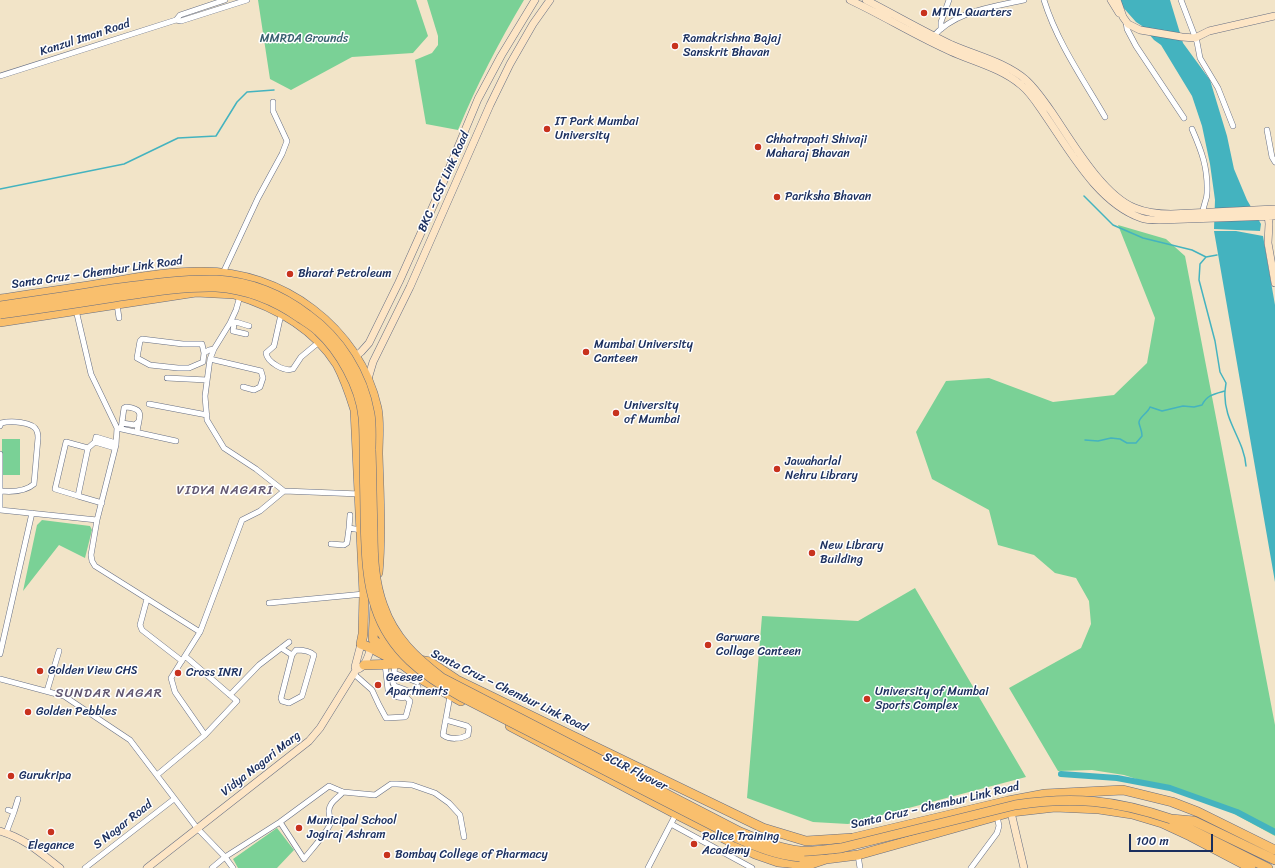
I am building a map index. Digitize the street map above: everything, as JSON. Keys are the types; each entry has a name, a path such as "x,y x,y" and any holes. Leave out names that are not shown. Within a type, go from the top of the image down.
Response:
{"highway":[{"name":"Santa Cruz – Chembur Link Road","path":"0,299 166,273 223,273 242,276 292,296 315,311 331,324 356,356 368,379 377,410 380,496 378,567 372,643"},
{"path":"0,302 180,276 182,273"},
{"path":"0,306 147,284 219,280 248,285 269,292 288,301 306,313 324,326 342,349 356,371 364,391 370,415 373,553 376,583 392,628 405,645 421,663 442,678 740,832 785,849 816,851 841,848 1015,805 1040,801 1071,799 1104,801 1135,808 1171,819 1268,868"},
{"name":"SCLR Flyover","path":"0,314 149,292 199,287 218,287 247,292 266,298 284,307 318,331 337,353 350,375 357,393 363,416 366,553 369,584 376,609 386,631 416,668 438,684 462,697 737,838 769,852 784,856 826,860"},
{"path":"266,306 275,288"},
{"path":"0,322 196,292 234,294 283,314 301,326 319,342 337,364 348,388 355,410 364,594 363,634 361,644"},
{"path":"378,567 382,589 390,612 403,636 420,655 431,663 419,683"},
{"path":"375,601 377,622 382,634 391,646 411,659"},
{"path":"363,634 372,643"},
{"name":"Santa Cruz – Chembur Link Road","path":"361,644 376,642 411,659 431,663 457,680 763,828 806,841 853,838 1008,801 1056,793 1123,790 1146,795 1198,812 1275,850"},
{"name":"Santa Cruz – Chembur Link Road","path":"372,643 397,667 419,683 450,695 614,782 755,854 789,866 808,865 826,860 858,855 1011,812 1055,807 1099,809 1132,814 1169,826 1251,868"},
{"path":"364,665 385,664 397,667"},
{"path":"614,782 625,761"},
{"path":"1171,819 1194,821 1275,860"}],"street":[{"name":"Kanzul Iman Road","path":"176,20 180,15 225,0"},
{"name":"Kanzul Iman Road","path":"0,76 176,20 181,21 247,0"},
{"name":"BKC - CST Link Road","path":"356,356 369,343 398,282 431,211 478,99 510,40 535,0"},
{"name":"BKC - CST Link Road","path":"368,379 373,362 410,287 490,105 520,46 550,0"},
{"path":"850,0 860,2 905,24"},
{"path":"866,0 932,39 946,46 1008,68 1028,82 1039,95 1101,192 1131,214 1142,218 1158,220 1209,219 1259,214"},
{"path":"941,29 949,0"},
{"path":"932,39 941,29 952,21 977,11 1024,0"},
{"path":"1044,0 1050,18 1058,34 1105,116"},
{"path":"1110,0 1124,20 1140,30 1182,37 1195,38 1205,34 1211,36 1275,16"},
{"path":"1117,0 1127,30 1136,46 1184,118"},
{"path":"1181,0 1198,44 1200,58 1218,88 1233,126"},
{"path":"1266,20 1275,20"},
{"path":"510,40 520,46"},
{"path":"223,273 258,198 287,142 273,111 273,102"},
{"path":"1192,129 1200,147 1206,168 1207,195 1203,207 1204,212"},
{"path":"1267,130 1272,157 1275,162"},
{"path":"1088,171 1114,195 1134,208 1157,214 1204,212 1270,214"},
{"path":"1275,209 1270,214 1268,243 1275,283"},
{"path":"431,211 442,215"},
{"path":"398,282 410,287"},
{"path":"240,296 232,323 214,349 210,359 205,396 207,420 224,448 256,469 284,491 380,496"},
{"path":"117,304 119,318"},
{"path":"76,310 91,374 119,429"},
{"path":"283,314 280,319 274,346 266,353 268,359 286,370 293,369 301,356 319,342"},
{"path":"232,323 236,322 249,326"},
{"path":"232,323 233,331 246,334"},
{"path":"142,339 183,344 202,344 204,353 203,362 189,368 150,365 138,359 137,356 140,341 142,339"},
{"path":"204,353 214,349"},
{"path":"210,359 261,371 263,378 260,387 254,390 243,387"},
{"path":"167,378 207,380"},
{"path":"149,404 207,415"},
{"path":"137,432 140,412 138,410 126,407 124,408 122,423 119,429 97,520 91,555 92,561 96,566 200,632"},
{"path":"0,426 1,423 9,422 24,423 34,427 37,431 38,438 34,484 29,488 13,492 1,491"},
{"path":"122,423 135,425 138,422"},
{"path":"119,429 176,441"},
{"path":"78,496 88,448 95,440 116,446"},
{"path":"88,448 66,442 55,490 102,503"},
{"path":"0,454 0,510 97,520"},
{"path":"205,735 175,692 171,678 200,632 242,520 260,511 284,491"},
{"path":"0,654 32,513"},
{"path":"331,544 344,545 347,542 350,515"},
{"path":"349,528 361,530"},
{"path":"269,603 364,594"},
{"path":"147,599 140,626 142,630 182,661"},
{"path":"230,695 259,665 289,642"},
{"path":"364,665 372,643"},
{"name":"Vidya Nagari Marg","path":"355,672 361,644"},
{"path":"281,648 292,655"},
{"path":"296,650 312,653 314,655 302,696 289,703 282,701 281,698 292,655 296,650"},
{"path":"47,691 59,651"},
{"path":"157,775 205,735 237,701 185,656"},
{"path":"355,672 372,690 386,718 405,717 410,701 406,697 396,698 392,692 388,690 385,664"},
{"name":"Vidya Nagari Marg","path":"147,868 309,741 320,728 355,672 364,665"},
{"path":"397,667 393,683 395,686 415,692 419,683"},
{"path":"0,679 64,696 130,740 197,828 225,857 233,868"},
{"path":"446,720 467,726 469,728 468,735 462,738 446,737 443,735 450,695"},
{"path":"212,868 225,857 280,822 329,786 343,792 375,795 391,784 397,784 412,785 435,793 449,803 460,815 464,837"},
{"path":"280,822 304,859 328,828 331,818 328,811 330,806 343,792"},
{"path":"18,799 14,812 3,832 14,835 26,842 60,868"},
{"name":"S Nagar Road","path":"85,868 174,799"},
{"path":"1008,801 1024,868"},
{"path":"8,810 14,812"},
{"path":"648,868 676,814"},
{"path":"971,868 996,833 999,826 997,816"},
{"path":"671,824 752,868"},
{"path":"858,855 860,868"}],"green space":[{"name":"MMRDA Grounds","path":"258,0 416,0 428,36 413,53 352,57 291,90 270,79"},
{"path":"427,0 524,0 489,64 458,130 426,124 415,60 432,53 438,45 438,36"},
{"path":"1118,225 1166,239 1185,256 1275,725 1275,836 1218,805 1124,775 1092,770 1058,771 1009,688 1081,648 1091,624 1089,601 1076,578 1055,573 1034,555 998,545 989,510 932,479 916,432 946,381 989,378 1053,402 1114,395 1147,363 1155,318"},
{"path":"2,439 20,439 20,475 2,475"},
{"path":"42,520 90,526 92,530 85,558 59,545 23,591 37,525"},
{"name":"University of Mumbai Sports Complex","path":"915,588 1026,777 848,824 813,822 747,798 762,616 858,621"},
{"path":"277,828 294,850 277,868 238,868 233,859"}],"water":[{"path":"1119,0 1170,0 1183,43 1210,80 1227,136 1234,169 1247,200 1261,224 1260,231 1214,229 1215,200 1210,164 1202,126 1192,96 1161,45 1136,22 1121,5"},
{"path":"1214,231 1236,231 1263,236 1275,305 1275,582"}],"waterway":[{"path":"0,189 124,164 178,138 216,136 237,102 247,92 274,90"},
{"path":"1084,196 1113,225 1143,238 1192,250 1206,257"},
{"path":"1085,440 1098,441 1111,438 1120,439 1127,443 1136,443 1142,436 1139,421 1150,407 1162,411 1183,406 1194,407 1202,405 1211,395 1225,391 1226,383 1220,372 1215,341 1199,280 1200,264 1206,257 1217,255"},
{"path":"1225,391 1227,412 1242,447 1246,466"},
{"path":"1061,774 1117,778 1170,788 1237,812 1275,832"}],"place":[{"name":"MTNL Quarters","path":"924,13"},
{"name":"Ramakrishna Bajaj Sanskrit Bhavan","path":"675,46"},
{"name":"IT Park Mumbai University","path":"547,129"},
{"name":"Chhatrapati Shivaji Maharaj Bhavan","path":"758,147"},
{"name":"Pariksha Bhavan","path":"777,197"},
{"name":"Bharat Petroleum","path":"290,274"},
{"name":"Mumbai University Canteen","path":"586,352"},
{"name":"University of Mumbai","path":"616,413"},
{"name":"Jawaharlal Nehru Library","path":"777,469"},
{"name":"New Library Building","path":"812,553"},
{"name":"Garware Collage Canteen","path":"708,645"},
{"name":"Golden View CHS","path":"40,671"},
{"name":"Cross INRI","path":"178,673"},
{"name":"Geesee Apartments","path":"378,685"},
{"name":"University of Mumbai Sports Complex","path":"867,699"},
{"name":"Golden Pebbles","path":"28,712"},
{"name":"Gurukripa","path":"11,776"},
{"name":"Municipal School Jogiraj Ashram","path":"299,828"},
{"name":"Elegance","path":"51,832"},
{"name":"Police Training Academy","path":"694,844"},
{"name":"Bombay College of Pharmacy","path":"387,855"}],"district":[{"name":"VIDYA NAGARI","path":"225,491"},
{"name":"SUNDAR NAGAR","path":"109,694"}]}
